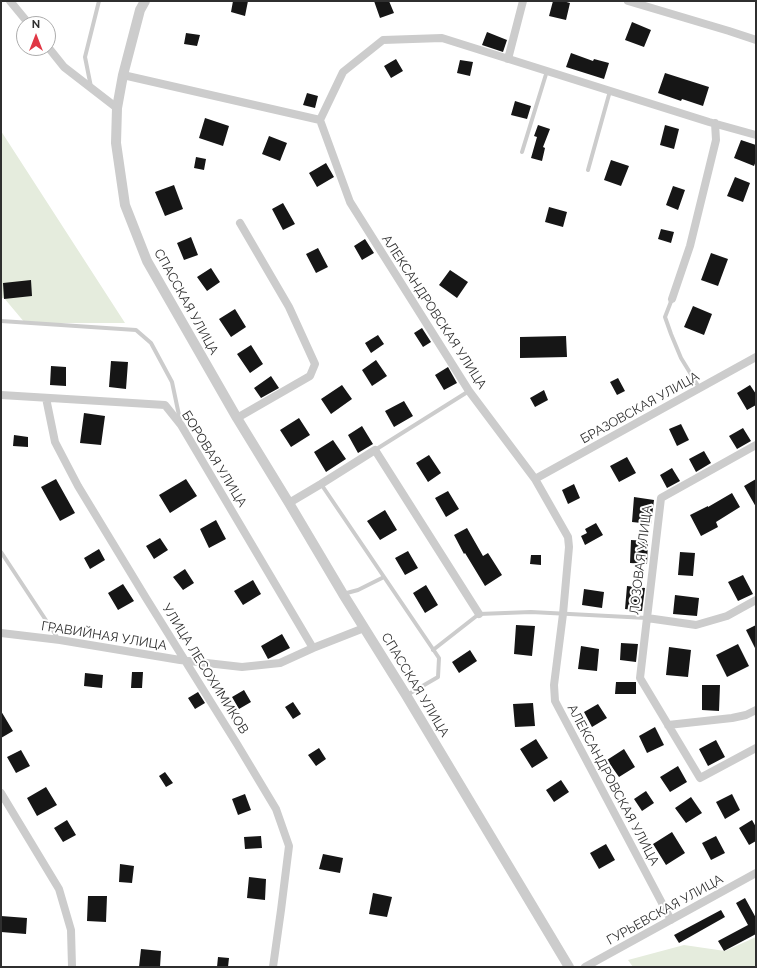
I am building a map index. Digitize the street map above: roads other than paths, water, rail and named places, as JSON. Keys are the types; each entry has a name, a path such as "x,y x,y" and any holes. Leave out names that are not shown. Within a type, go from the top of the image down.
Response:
{"street":[{"path":"10,1 22,16"},
{"name":"СПАССКАЯ УЛИЦА","path":"145,1 140,10 123,75 117,108 116,143 125,205 147,261 237,418 569,967"},
{"path":"508,59 523,1"},
{"path":"628,1 756,40"},
{"path":"123,75 320,120 343,72 383,40 442,38 756,135"},
{"path":"55,56 64,68 117,108"},
{"name":"АЛЕКСАНДРОВСКАЯ УЛИЦА","path":"320,120 350,202 469,391 535,479 568,537 569,547 563,614 554,685 555,701 671,920"},
{"path":"672,298 690,246 716,140 715,123"},
{"path":"237,418 310,376 315,364 289,307 240,223"},
{"name":"БРАЗОВСКАЯ УЛИЦА","path":"535,479 756,357"},
{"name":"БОРОВАЯ УЛИЦА","path":"1,395 165,405 181,425 313,648"},
{"name":"УЛИЦА ЛЕСОХИМИКОВ","path":"46,398 55,442 75,480 276,809 289,846 273,967"},
{"name":"ЛОЗОВАЯ УЛИЦА","path":"756,445 661,498 640,678 700,778 756,748"},
{"path":"289,503 375,450 478,614"},
{"path":"647,618 696,625 726,616 756,600"},
{"name":"ГРАВИЙНАЯ УЛИЦА","path":"1,633 60,640 185,661 242,667 280,663 364,628"},
{"path":"668,725 732,718 746,715 756,710"},
{"path":"1,793 59,889 71,930 72,967"},
{"name":"ГУРЬЕВСКАЯ УЛИЦА","path":"585,967 756,873"}],"lane":[{"path":"91,87 85,57 99,1"},
{"path":"522,152 547,71"},
{"path":"588,170 610,91"},
{"path":"672,298 665,316 682,358 700,389"},
{"path":"1,321 136,330 151,344 172,382 181,425"},
{"path":"375,450 469,391"},
{"path":"321,484 439,658 438,677 406,696"},
{"path":"1,552 60,640"},
{"path":"343,594 358,590 384,577"},
{"path":"433,650 478,614 531,612 647,618"}]}
